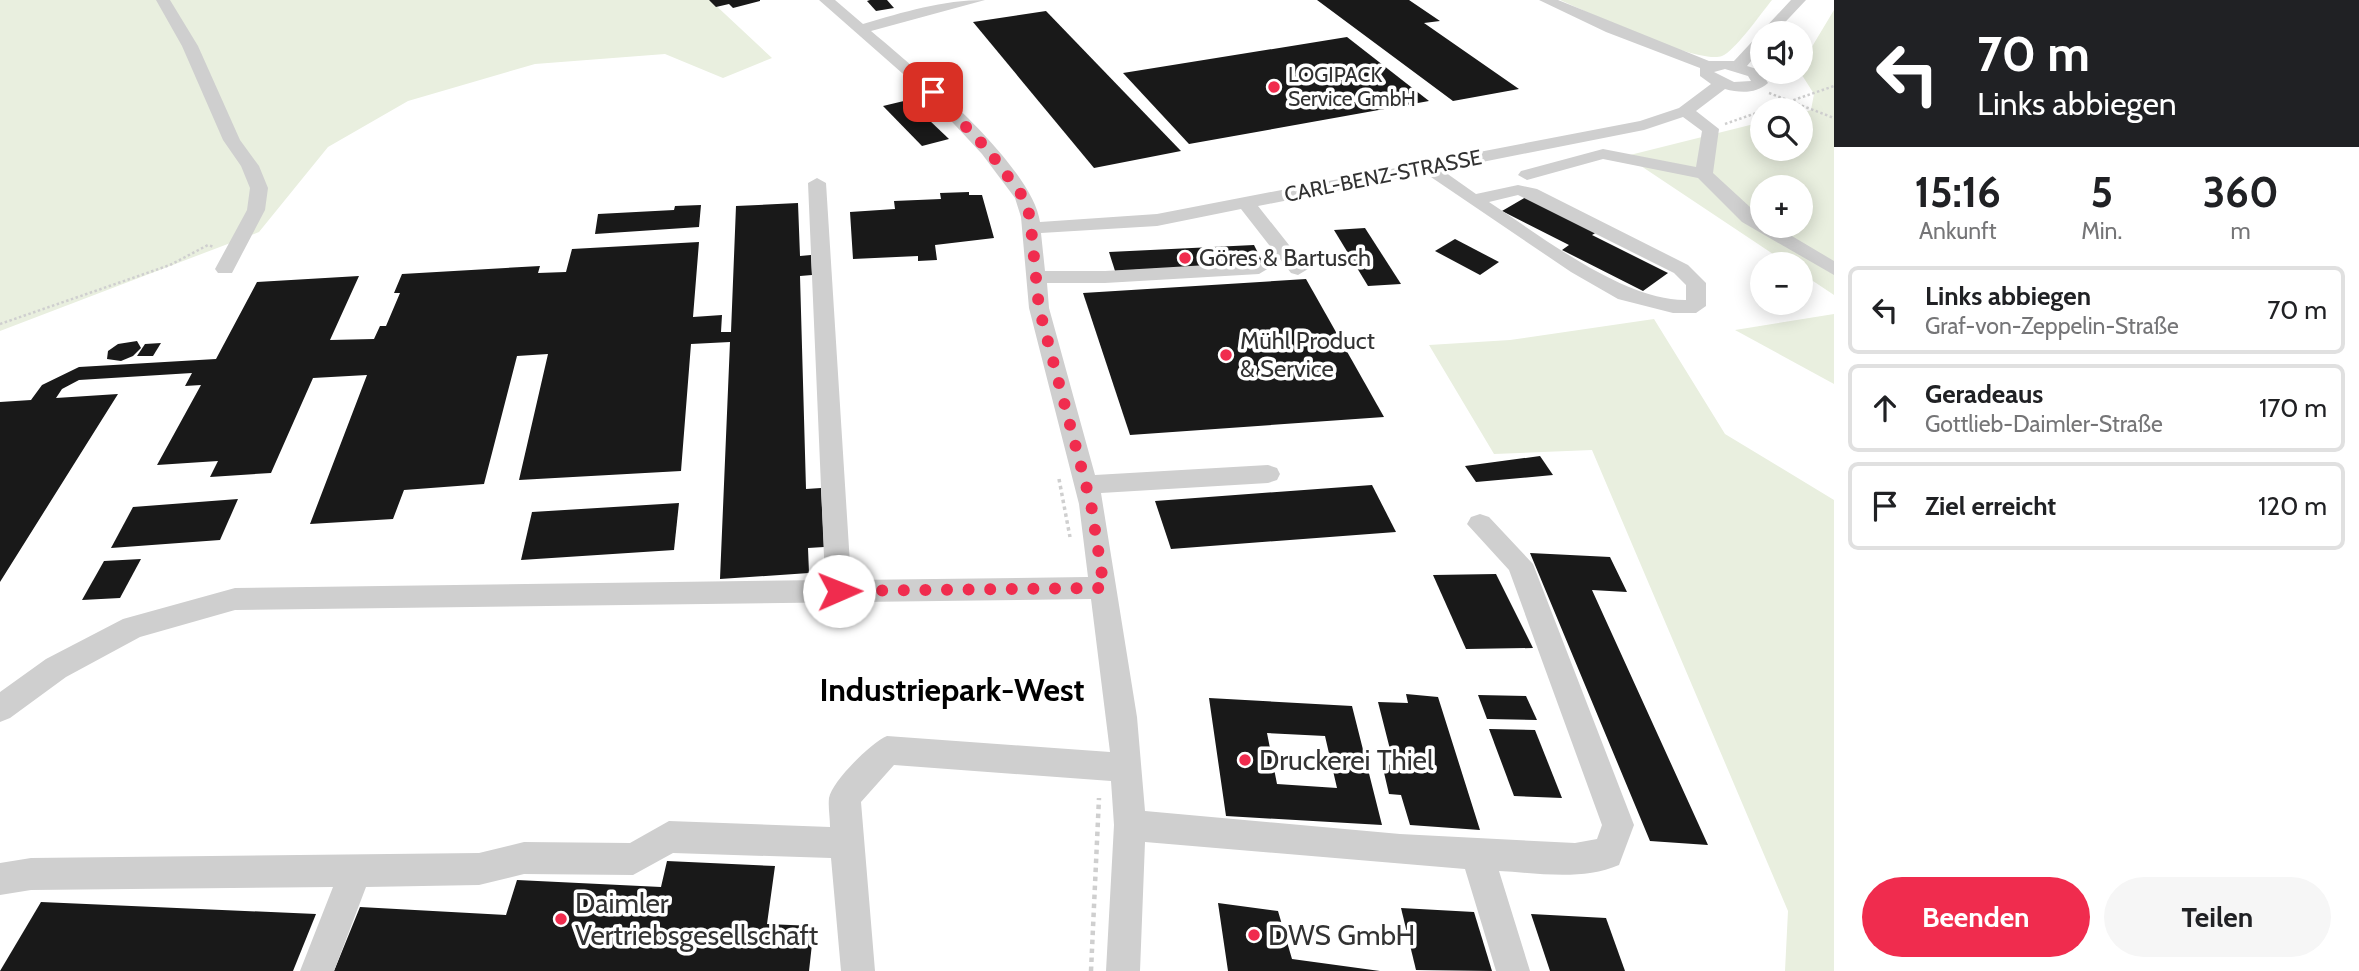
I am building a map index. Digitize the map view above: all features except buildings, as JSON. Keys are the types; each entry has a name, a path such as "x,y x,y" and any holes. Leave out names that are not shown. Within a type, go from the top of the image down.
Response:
{"street":[{"path":"163,0 190,46 232,140 250,166 259,188 256,210 225,269"},
{"path":"826,0 933,92 988,150 1024,198 1031,228 1039,308 1086,485 1104,588 1126,768 1130,825 1123,971"},
{"path":"861,29 921,11 978,0"},
{"path":"1546,0 1611,29 1708,66 1738,66 1754,73 1760,83 1744,87 1723,83 1709,76 1705,70 1708,66"},
{"path":"1779,21 1799,0"},
{"path":"1738,66 1750,52"},
{"name":"CARL-BENZ-STRASSE","path":"1031,228 1157,220 1644,125 1685,111 1723,83"},
{"path":"1685,111 1711,129 1704,174"},
{"path":"1527,175 1603,154 1704,174 1749,218 1834,269"},
{"path":"1428,167 1475,201 1578,267 1636,299 1673,308 1696,306 1696,283 1681,269 1531,193 1518,190 1475,201"},
{"path":"817,183 832,522 839,591"},
{"path":"1246,203 1298,269"},
{"path":"1035,276 1105,277 1259,268"},
{"path":"1086,485 1268,474"},
{"path":"1130,825 1477,854 1576,859 1608,854 1618,825 1520,564 1480,524"},
{"path":"0,709 56,668 133,627 235,599 1104,588"},
{"path":"858,971 846,843 845,797 887,750 1126,768"},
{"path":"0,880 31,874 479,869 524,858 633,859 669,837 846,843"},
{"path":"1477,854 1513,971"},
{"path":"317,971 356,869"}],"path":[{"path":"1801,98 1834,86"},
{"path":"1813,111 1834,118"},
{"path":"1711,129 1750,116"},
{"path":"0,324 170,265 208,245 233,251"}],"green space":[{"path":"0,0 710,0 772,58 723,78 665,54 535,64 408,101 328,147 259,232 0,331"},
{"path":"1560,0 1772,0 1755,21 1750,21 1750,28 1741,39 1722,56 1709,57 1690,53"},
{"path":"1834,10 1834,295 1813,281 1813,252 1770,252 1626,156 1750,125 1750,161 1813,161 1814,94 1808,84 1813,84 1813,45"},
{"path":"1834,314 1834,384 1735,330"},
{"path":"1654,319 1725,434 1834,500 1834,971 1785,971 1788,911 1592,450 1494,454 1429,345 1510,340"}],"place":[{"name":"LOGIPACK Service GmbH","path":"1274,87"},
{"name":"Göres & Bartusch","path":"1185,258"},
{"name":"Mühl Product & Service","path":"1226,355"},
{"name":"Druckerei Thiel","path":"1245,760"},
{"name":"Daimler Vertriebsgesellschaft","path":"561,919"},
{"name":"DWS GmbH","path":"1254,935"}],"district":[{"name":"Industriepark-West","path":"952,690"}],"route":[{"path":"839,591 1104,588 1091,504 1039,308 1030,217 1024,198 988,150 933,92"}]}
